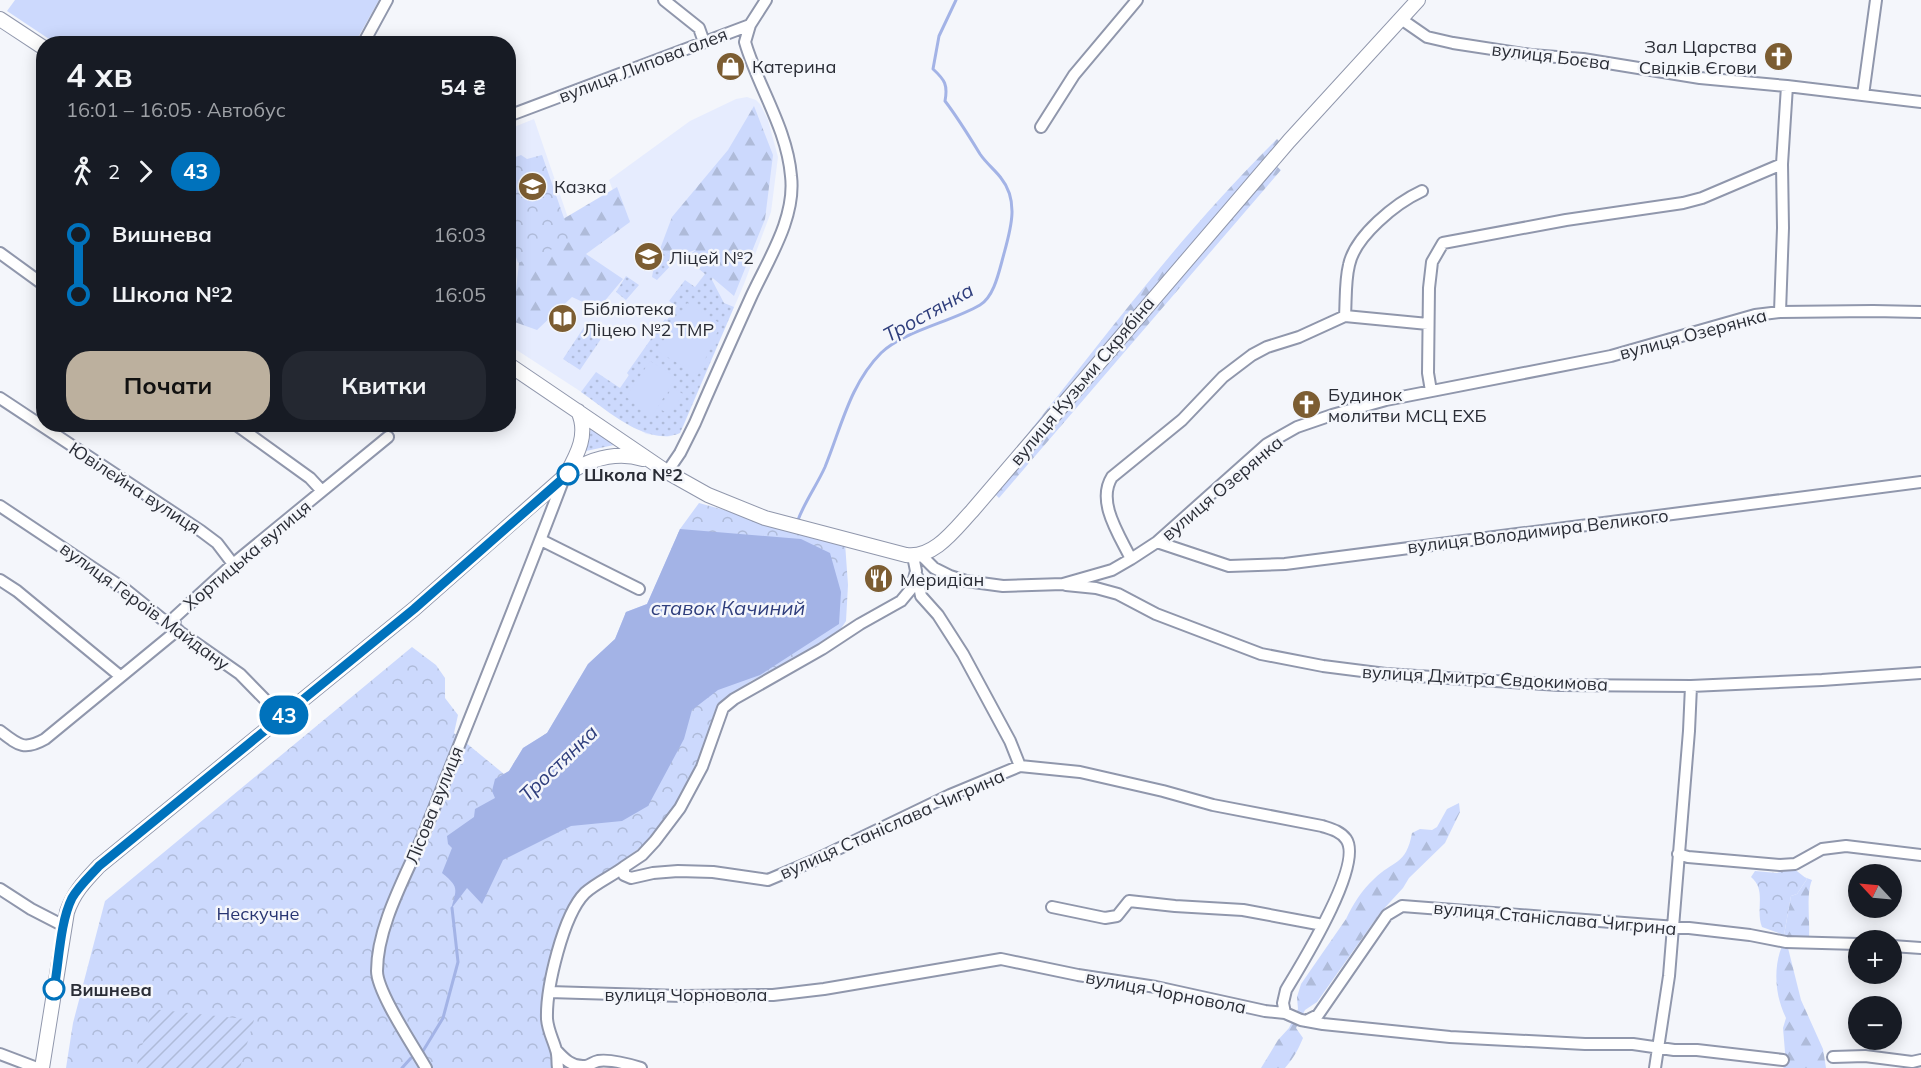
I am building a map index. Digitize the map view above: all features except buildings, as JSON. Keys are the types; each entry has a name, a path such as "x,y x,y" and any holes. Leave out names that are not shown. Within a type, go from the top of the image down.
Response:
{"main road":[{"name":"вулиця Кузьми Скрябіна","path":"917,556 942,542 972,511 1289,141 1418,0"},
{"path":"0,19 36,43"},
{"path":"516,369 653,463 708,495 765,518 917,556"},
{"path":"566,475 581,445 583,431 578,411"},
{"path":"42,1068 64,926 72,898 99,866 414,609 566,475 588,462 603,457 626,456 653,463"}],"street":[{"path":"367,36 387,0"},
{"path":"664,0 699,28 704,42"},
{"name":"вулиця Липова алея","path":"516,113 750,25 766,0"},
{"path":"1041,127 1074,75 1137,0"},
{"path":"1863,95 1876,0"},
{"name":"вулиця Боєва","path":"1401,19 1427,37 1453,44 1583,59 1700,78 1921,102"},
{"path":"667,472 680,453 695,423 778,238 790,205 792,184 789,162 775,114 745,42 750,25"},
{"path":"1780,312 1783,228 1782,164 1787,86"},
{"path":"1431,392 1428,373 1429,288 1432,262 1443,243 1566,220 1683,203 1702,198 1782,164"},
{"path":"1345,316 1348,266 1352,255 1380,220 1399,204 1422,191"},
{"path":"0,253 36,279"},
{"name":"вулиця Озерянка","path":"917,556 941,572 976,583 1003,586 1063,584 1112,570 1157,542 1267,444 1297,427 1365,406 1611,356 1755,315 1780,312 1921,312"},
{"path":"1131,559 1106,502 1106,490 1112,477 1182,420 1223,377 1246,359 1267,347 1299,337 1345,316 1428,324"},
{"name":"Ювілейна вулиця","path":"0,398 36,422"},
{"name":"Ювілейна вулиця","path":"52,432 182,521 201,531 217,543 233,564"},
{"path":"246,432 310,478 322,491"},
{"name":"Хортицька вулиця","path":"0,731 22,746 32,746 45,739 174,633 175,617 233,564 388,437"},
{"name":"Лісова вулиця","path":"426,1068 382,993 377,973 379,950 393,903 426,828 566,475"},
{"name":"вулиця Володимира Великого","path":"1157,542 1229,566 1285,564 1921,482"},
{"name":"вулиця Героїв Майдану","path":"0,506 126,590 240,674 282,717"},
{"path":"541,540 639,589"},
{"path":"558,1068 556,1050 550,1037 547,1020 549,992 557,955 578,903 586,892 642,855 680,808 702,767 723,708 734,699 901,601 911,589 917,556"},
{"path":"916,571 921,596 938,615 963,654 1020,766"},
{"path":"0,580 17,591 120,676"},
{"name":"вулиця Дмитра Євдокимова","path":"1063,584 1107,591 1182,625 1261,654 1323,666 1386,674 1559,685 1691,686 1921,673"},
{"path":"1655,1068 1669,975 1691,686"},
{"name":"вулиця Станіслава Чигрина","path":"624,867 624,875 631,878 678,871 713,872 768,880 813,861 950,795 1020,766 1080,772 1213,805 1322,826 1337,831 1347,840 1350,851 1349,862 1323,925 1286,990 1283,1003 1297,1018 1318,1015 1387,915 1402,906 1673,927 1750,935 1786,942 1848,944"},
{"path":"1678,854 1688,857 1780,865 1795,864 1822,849 1846,846 1921,855"},
{"path":"0,889 64,926"},
{"path":"1052,907 1106,918 1117,916 1129,901 1243,910 1323,925"},
{"path":"1902,947 1921,948"},
{"name":"вулиця Чорновола","path":"549,992 682,996 772,995 869,982 1001,958 1078,975 1156,987 1297,1018 1450,1037 1585,1044 1633,1044 1783,1060"},
{"path":"556,1050 574,1065 586,1066 598,1061 628,1063 641,1068"},
{"path":"0,1054 37,1068"},
{"path":"1833,1057 1865,1056 1912,1062 1921,1060"}],"shaded area":[{"name":"Ліцей №2","path":"747,97 756,100 768,120 778,157 771,212 744,284 683,427 678,434 667,437 646,434 516,350 516,126 534,119 577,244 625,223 609,180 690,121 736,99"}],"green space":[{"path":"15,0 379,0 359,36 44,36 7,11"},
{"path":"754,106 773,155 765,219 734,296 708,274 705,270 710,262 695,250 675,257 660,249 672,217 728,150"},
{"path":"1277,139 1280,142 978,495 1160,268 1236,181"},
{"name":"Казка","path":"521,155 527,159 542,155 572,241 518,263 516,257 516,157"},
{"path":"1274,164 1281,170 999,498 993,492"},
{"path":"617,187 630,222 586,254 623,279 598,309 572,297 537,330 516,322 516,290 521,244"},
{"path":"708,240 719,251 712,280 724,303 734,307 680,433 667,436 641,431 615,417 581,392 596,372 620,388 629,375 627,373 665,319 667,320 677,306 669,301 685,280 695,287 705,274 699,269 705,262 692,253"},
{"path":"660,249 675,257 676,260 657,280 652,277"},
{"path":"626,276 639,285 626,300 616,292"},
{"path":"687,303 721,324 698,375 657,351"},
{"path":"588,321 605,333 580,370 563,359"},
{"path":"650,361 676,377 653,415 626,397"},
{"path":"672,387 683,394 670,415 660,409"},
{"path":"591,428 614,445 586,451"},
{"name":"Нескучне","path":"699,503 845,543 848,585 846,621 832,642 751,681 717,705 687,793 650,840 589,886 550,962 543,999 552,1068 66,1068 73,1023 105,901 412,647 436,665 445,678 445,698 458,715 454,733 504,774 509,771 523,748 547,733 588,664 615,639 626,612 647,604 680,529"},
{"path":"1459,803 1460,812 1445,843 1409,878 1380,913 1317,1002 1305,1010 1296,1028 1303,1038 1285,1068 1261,1068 1278,1040 1289,1028 1298,1009 1297,997 1301,984 1362,893 1381,873 1402,857 1412,833 1420,829 1432,830 1437,827 1447,809"},
{"path":"1793,868 1807,879 1797,894 1791,896 1784,935 1762,927 1760,894 1756,882 1751,877 1755,871 1777,873"},
{"path":"1804,877 1812,880 1809,900 1809,937 1790,938 1784,935 1791,896 1797,894 1807,879"},
{"path":"1782,946 1788,948 1801,1000 1823,1049 1826,1068 1783,1068 1786,1064 1783,1028 1786,1018 1779,1001 1776,973"},
{"path":"152,1009 254,1020 240,1068 136,1068"}],"water":[{"name":"ставок Качиний","path":"680,529 801,539 830,553 841,592 839,624 760,675 718,690 692,710 684,739 648,806 622,821 571,826 503,860 482,904 467,888 451,909 455,888 442,873 452,848 448,844 447,836 474,817 475,809 495,798 492,791 495,779 509,771 523,748 547,733 588,664 615,639 626,612 647,604"}],"waterway":[{"name":"Тростянка","path":"798,520 825,467 854,392 870,365 891,345 980,305 992,292 999,273 1012,219 1011,198 1001,178 982,157 945,101 945,83 933,69 939,36 956,0"},
{"name":"Тростянка","path":"423,1051 443,1018 458,962 452,908"},
{"name":"Тростянка","path":"402,1068 411,1058"}],"bus line":[{"name":"43","path":"54,989 64,926 72,898 99,866 414,609 568,474"}],"place":[{"name":"Зал Царства Свідків Єгови","path":"1778,56"},
{"name":"Катерина","path":"731,66"},
{"name":"Казка","path":"533,186"},
{"name":"Ліцей №2","path":"648,257"},
{"name":"Бібліотека Ліцею №2 ТМР","path":"562,318"},
{"name":"Будинок молитви МСЦ ЕХБ","path":"1307,404"},
{"name":"Школа №2","path":"568,474"},
{"name":"Меридіан","path":"879,579"},
{"name":"Вишнева","path":"54,989"}]}
